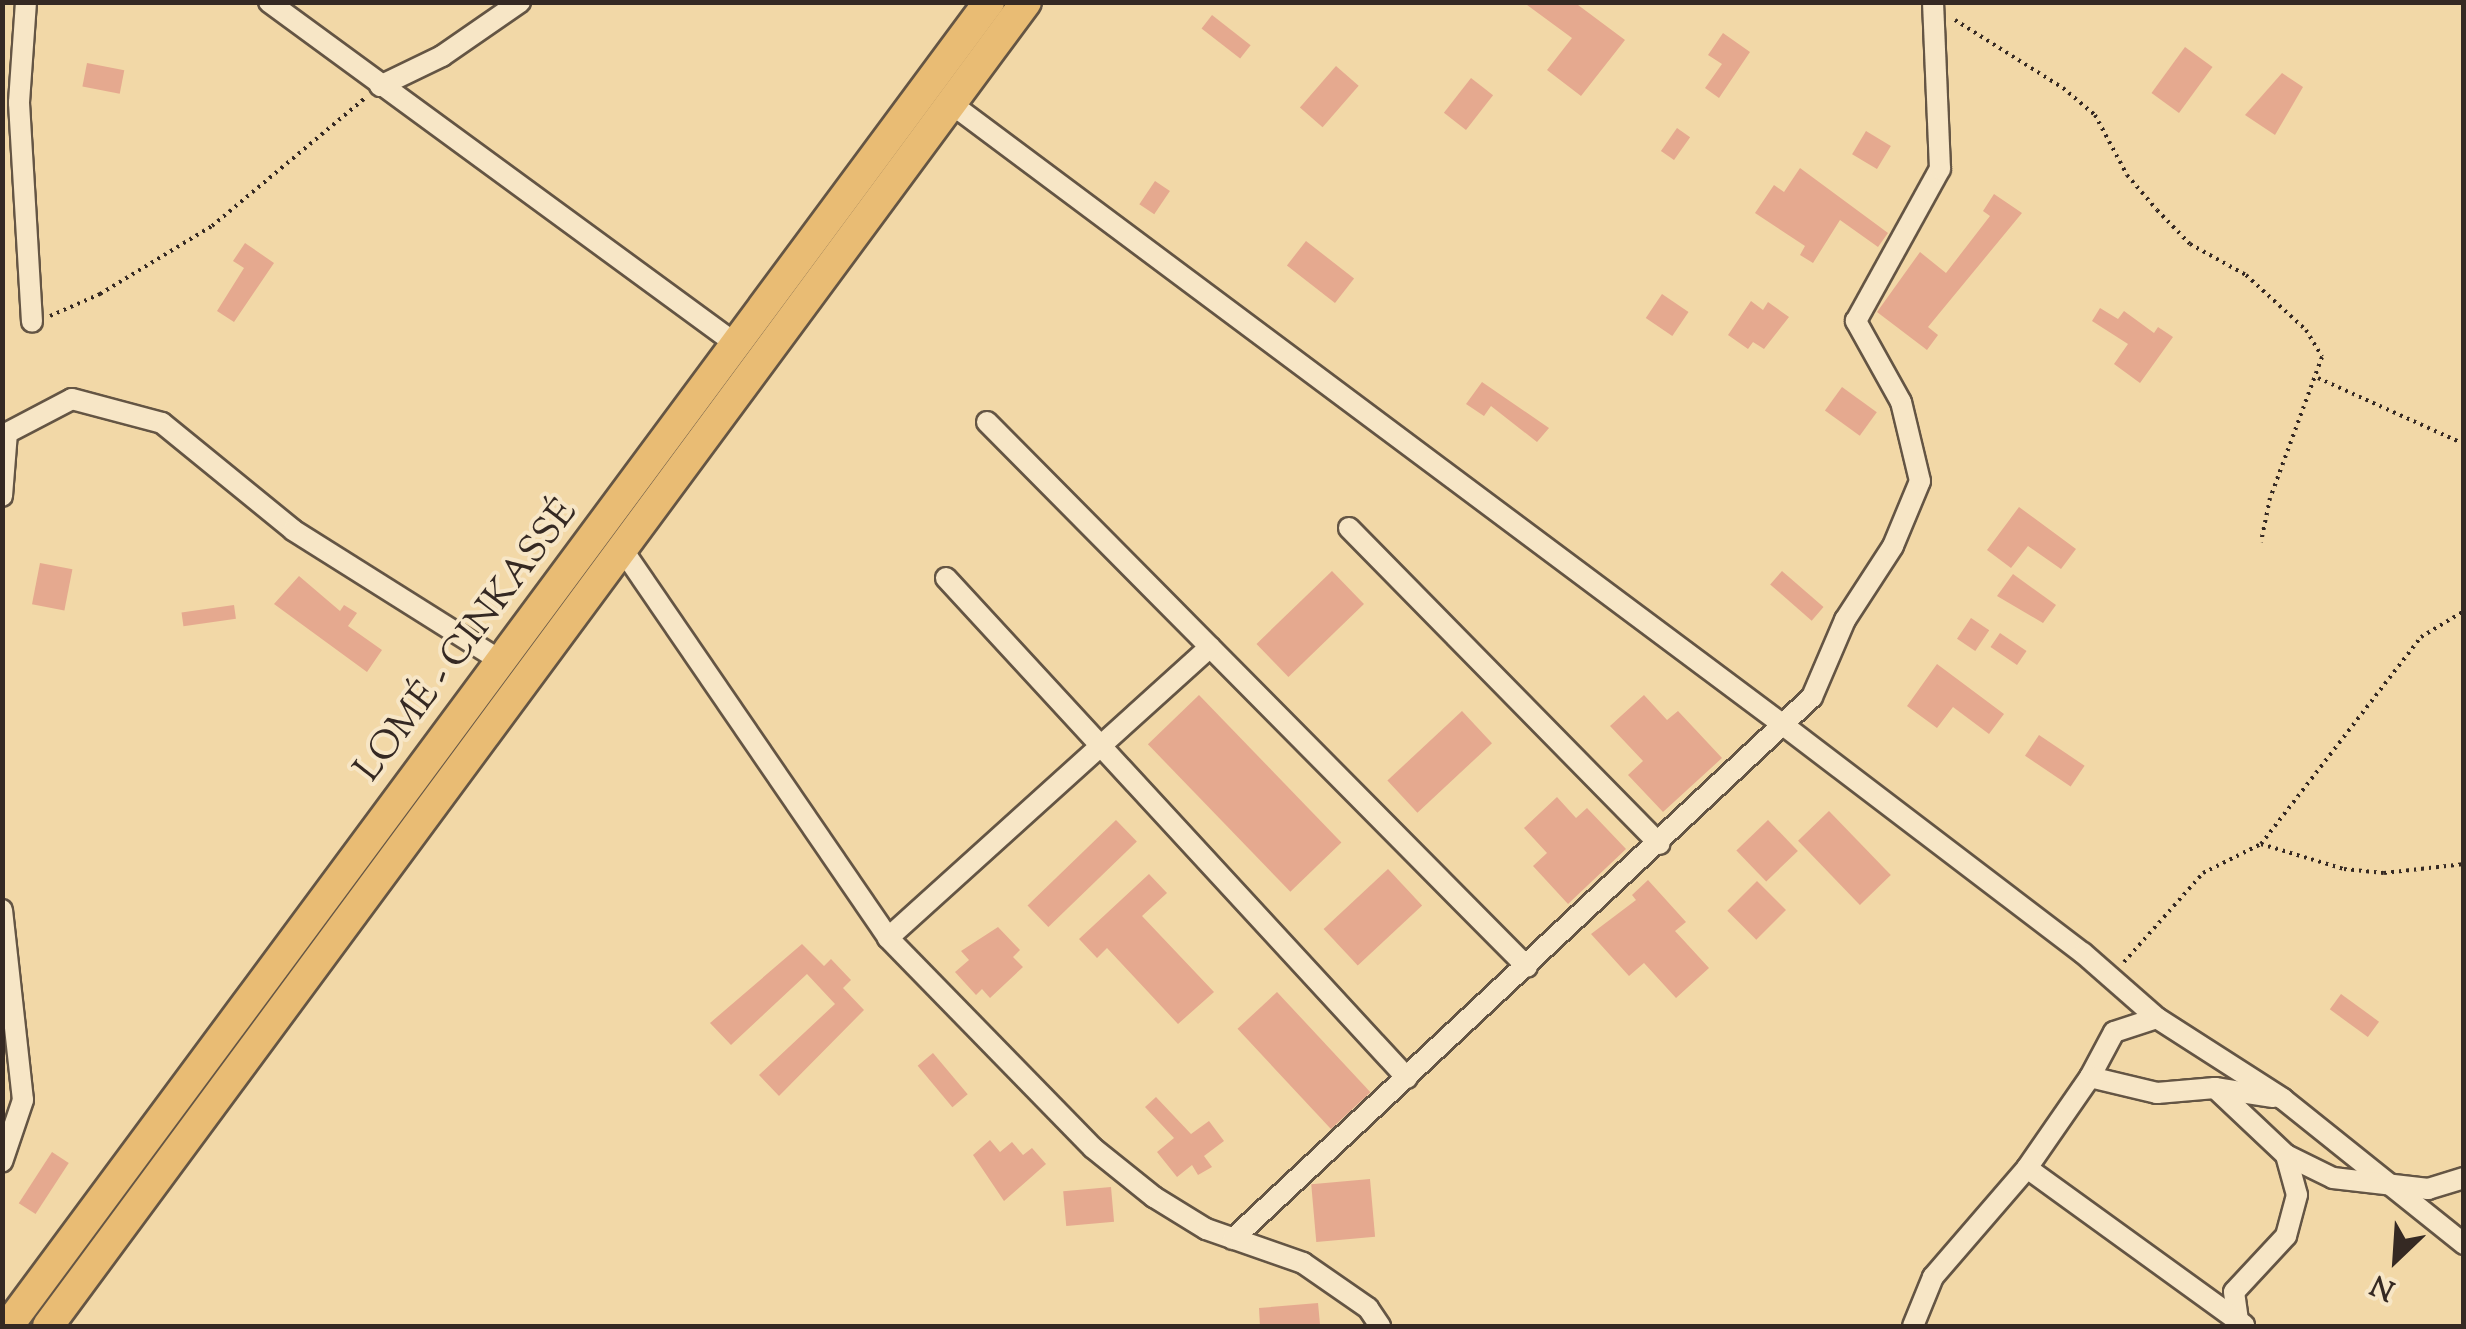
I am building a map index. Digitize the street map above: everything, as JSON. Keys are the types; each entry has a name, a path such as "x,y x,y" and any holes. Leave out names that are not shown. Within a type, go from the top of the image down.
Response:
{"highway":[{"name":"LOMÉ - CINKASSÉ","path":"48,1326 611,538 736,344 989,2"},
{"name":"LOMÉ - CINKASSÉ","path":"8,1326 503,662 611,538 953,105 1026,2"}],"street":[{"path":"26,2 19,103 32,322"},
{"path":"269,2 736,344"},
{"path":"380,86 442,56 520,2"},
{"path":"1233,1239 1786,727 1812,697 1845,620 1893,546 1920,481 1901,402 1856,321 1940,169 1935,6"},
{"path":"953,105 1786,727 2110,976 2158,1018 2283,1098 2464,1244"},
{"path":"2,496 7,433 72,399 162,423 293,530 503,662"},
{"path":"987,422 1527,967"},
{"path":"1349,528 1660,844"},
{"path":"611,538 888,938 1093,1148 1154,1198 1233,1239 1302,1263 1368,1308 1380,1326"},
{"path":"946,578 1407,1078"},
{"path":"888,938 1098,743 1210,647"},
{"path":"2,910 22,1100 2,1162"},
{"path":"1913,1326 1933,1278 2028,1168 2090,1077 2114,1032 2158,1018"},
{"path":"2090,1077 2157,1093 2216,1088 2283,1098"},
{"path":"2216,1088 2286,1154 2333,1178 2428,1188 2464,1178"},
{"path":"2242,1324 2234,1292 2286,1236 2297,1194 2286,1154"},
{"path":"2028,1168 2242,1324"}],"path":[{"path":"1935,6 2002,46 2095,115 2127,175 2179,233 2246,275 2306,330 2322,358 2270,498 2261,542"},
{"path":"32,322 100,294 212,226 380,86"},
{"path":"2316,377 2464,444"},
{"path":"2110,976 2203,873 2261,844 2422,637 2464,611"},
{"path":"2261,844 2344,870 2384,873 2464,864"}],"building":[{"path":"1523,2 1574,2 1625,40 1581,96 1547,70 1572,38"},
{"path":"1212,15 1251,45 1240,59 1202,28"},
{"path":"1723,33 1750,52 1719,98 1705,88 1722,64 1708,55"},
{"path":"2185,47 2213,67 2179,113 2151,93"},
{"path":"87,63 124,70 120,94 82,87"},
{"path":"1336,66 1359,86 1323,127 1300,108"},
{"path":"2282,73 2303,87 2275,135 2245,115"},
{"path":"1471,78 1493,95 1466,130 1444,113"},
{"path":"1677,128 1690,137 1674,160 1661,151"},
{"path":"1866,131 1891,146 1877,169 1852,154"},
{"path":"1800,168 1888,233 1878,247 1840,220 1813,263 1800,255 1805,246 1755,213 1774,185 1784,192"},
{"path":"1155,181 1170,191 1154,214 1139,204"},
{"path":"1994,194 2022,213 1928,327 1938,335 1927,350 1877,312 1920,252 1946,273 1990,216 1983,211"},
{"path":"1306,241 1354,279 1335,303 1287,265"},
{"path":"245,243 274,263 234,322 217,311 244,268 233,261"},
{"path":"1662,294 1689,312 1672,336 1646,318"},
{"path":"1751,301 1763,310 1768,302 1789,317 1764,349 1753,342 1748,349 1728,335"},
{"path":"2100,308 2118,319 2124,311 2154,333 2158,327 2173,337 2140,383 2114,364 2128,344 2092,321"},
{"path":"1482,382 1549,428 1537,442 1491,406 1484,416 1466,404"},
{"path":"1842,387 1877,412 1860,436 1825,410"},
{"path":"2019,507 2076,549 2061,569 2028,546 2011,568 1987,550"},
{"path":"40,563 72,569 64,611 32,604"},
{"path":"1332,571 1364,604 1288,677 1256,644"},
{"path":"1782,571 1824,607 1812,621 1770,585"},
{"path":"2013,574 2056,605 2043,623 1997,596"},
{"path":"299,576 340,611 344,605 357,613 348,626 382,650 367,672 274,604"},
{"path":"234,605 236,619 183,626 182,612"},
{"path":"1971,618 1989,630 1975,651 1957,639"},
{"path":"2000,633 2027,651 2017,665 1990,647"},
{"path":"1937,664 2004,714 1989,734 1953,707 1937,728 1907,706"},
{"path":"1199,695 1341,842 1290,892 1148,744"},
{"path":"1644,695 1667,720 1678,711 1722,758 1663,812 1628,775 1643,761 1610,726"},
{"path":"1462,711 1492,743 1417,813 1387,781"},
{"path":"2039,735 2085,766 2071,786 2025,756"},
{"path":"1557,797 1576,818 1587,808 1626,849 1568,904 1533,866 1547,853 1524,828"},
{"path":"1829,811 1891,875 1860,905 1798,841"},
{"path":"1116,820 1137,842 1048,927 1028,905"},
{"path":"1768,820 1798,851 1766,881 1736,851"},
{"path":"1388,869 1422,906 1358,966 1324,929"},
{"path":"1149,874 1167,893 1142,916 1214,992 1178,1024 1107,948 1097,958 1079,939"},
{"path":"1648,880 1686,922 1675,931 1709,968 1676,998 1644,963 1629,976 1591,934 1636,900 1632,895"},
{"path":"1757,881 1786,910 1756,940 1727,911"},
{"path":"998,927 1020,950 1013,957 1023,967 990,998 982,989 976,995 955,972 969,960 961,951"},
{"path":"802,944 824,966 831,959 851,980 843,988 864,1010 779,1096 759,1075 835,1004 807,974 731,1045 710,1023"},
{"path":"1277,992 1370,1092 1331,1129 1238,1029"},
{"path":"2341,994 2379,1022 2368,1037 2330,1009"},
{"path":"933,1053 968,1094 952,1107 918,1066"},
{"path":"1156,1097 1191,1134 1209,1121 1224,1141 1204,1156 1212,1167 1198,1175 1192,1165 1177,1177 1157,1152 1174,1138 1145,1107"},
{"path":"990,1140 1000,1152 1012,1142 1023,1155 1032,1148 1046,1164 1004,1201 973,1155"},
{"path":"52,1152 69,1163 36,1214 19,1203"},
{"path":"1370,1179 1375,1237 1316,1242 1311,1184"},
{"path":"1111,1187 1114,1222 1066,1226 1063,1191"},
{"path":"1318,1303 1320,1324 1260,1326 1259,1308"}]}
